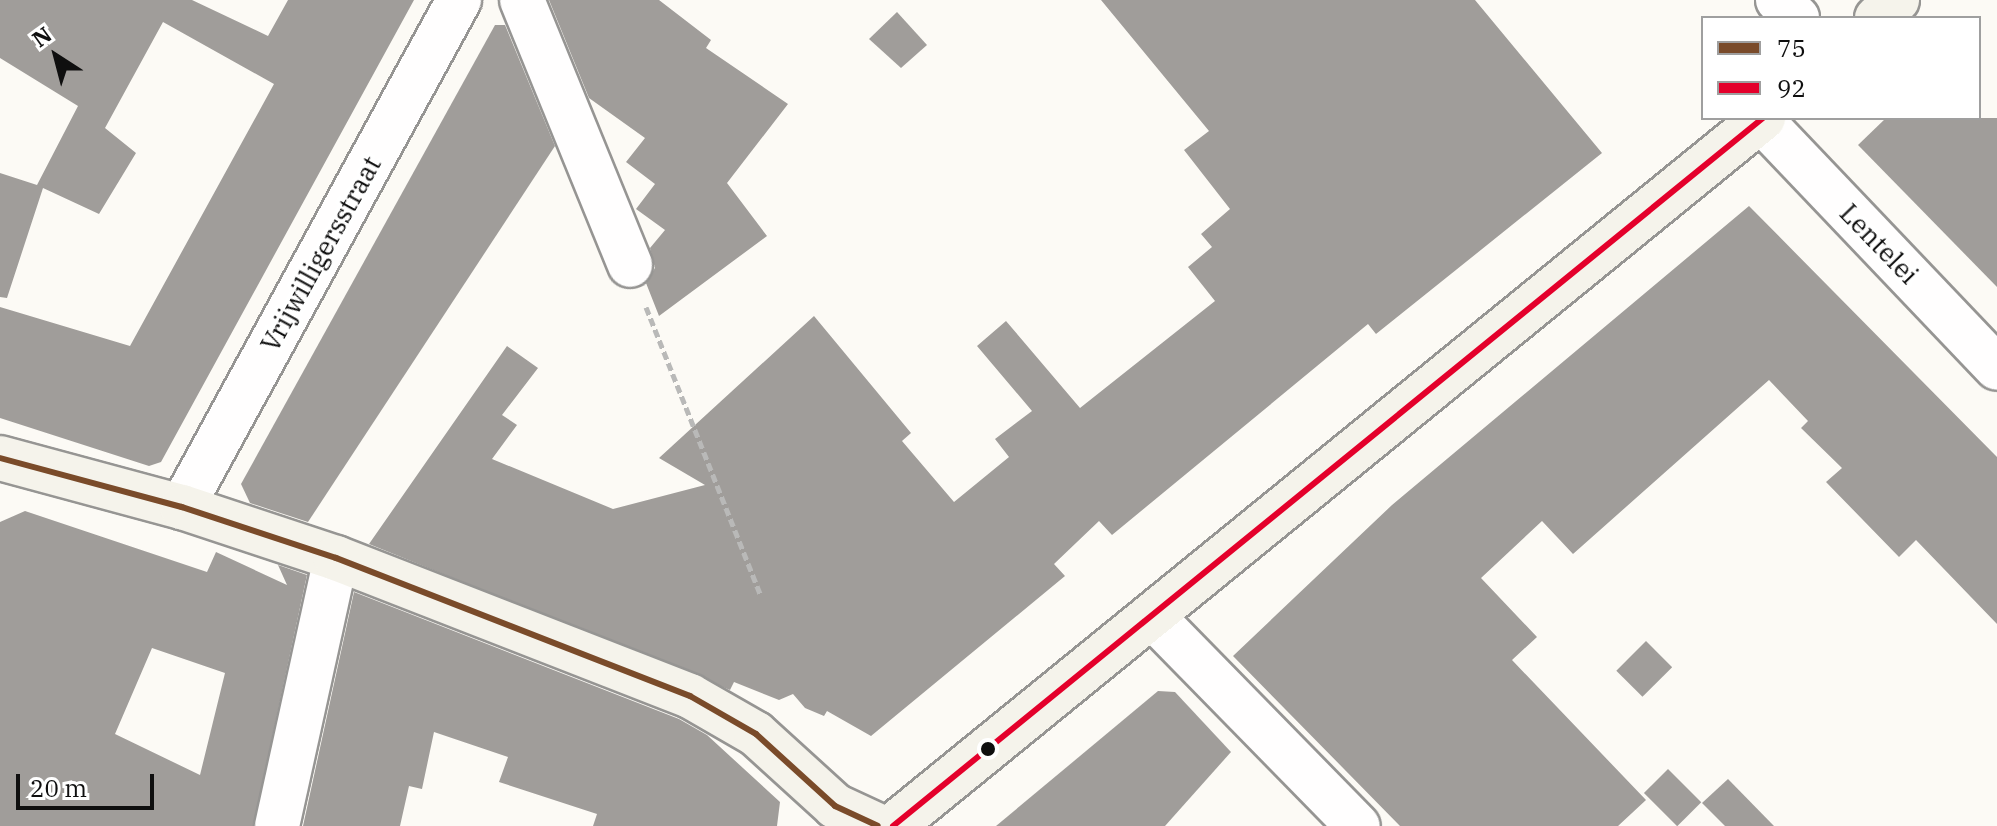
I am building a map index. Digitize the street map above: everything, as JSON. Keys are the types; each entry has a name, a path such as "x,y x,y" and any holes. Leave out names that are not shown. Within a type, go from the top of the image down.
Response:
{"street":[{"name":"Vrijwilligersstraat","path":"182,507 459,0"},
{"path":"522,0 630,265"},
{"path":"1778,0 1795,16"},
{"path":"1879,16 1897,0"},
{"path":"893,826 1761,120"},
{"name":"Lentelei","path":"1763,120 1997,368"},
{"path":"0,458 182,507 336,558 690,696 756,734 835,806 878,826"},
{"path":"277,826 336,558"},
{"path":"1152,616 1358,826"}],"path":[{"path":"630,265 761,596"}],"building":[{"path":"0,0 192,0 268,36 288,0 414,0 161,462 149,466 0,418 0,307 130,346 274,84 163,22 105,128 136,153 99,214 43,188 7,298 0,297 0,173 37,185 78,106 0,58"},
{"path":"549,0 659,0 711,40 706,48 788,104 727,183 767,236 659,316 646,283 655,268 650,248 665,230 636,209 655,184 626,162 645,138 589,98"},
{"path":"1101,0 1475,0 1602,153 1376,334 1368,324 1112,535 1099,521 1054,564 1065,576 871,736 827,711 824,716 805,708 793,694 779,700 734,682 730,690 369,544 507,346 538,368 502,415 517,425 492,459 613,509 705,485 659,458 814,316 911,433 902,441 954,502 1009,457 995,439 1032,411 977,346 1006,321 1080,408 1215,301 1188,267 1212,247 1201,234 1230,209 1184,150 1209,131"},
{"path":"897,12 927,45 901,68 869,39"},
{"path":"495,25 505,25 555,146 308,522 250,503 241,484"},
{"path":"1997,118 1997,287 1858,145 1884,120"},
{"path":"1749,206 1997,457 1997,624 1916,540 1899,557 1826,482 1842,468 1801,428 1808,421 1769,380 1573,554 1542,521 1481,578 1537,637 1512,660 1646,800 1618,826 1400,826 1233,656 1392,505"},
{"path":"25,511 207,572 216,552 287,585 278,565 307,575 253,826 0,826 0,522","holes":["152,648 225,673 200,775 115,734"]},
{"path":"354,592 679,719 707,735 780,802 777,826 593,826 597,814 499,782 508,757 434,732 422,789 409,786 400,826 303,826"},
{"path":"1646,641 1672,667 1642,697 1616,671"},
{"path":"1158,691 1175,692 1231,752 1165,826 996,826"},
{"path":"1668,769 1701,802 1677,826 1644,793"},
{"path":"1728,779 1774,826 1725,826 1702,803"}],"transit line":[{"name":"92","path":"893,826 1761,120"},
{"name":"75","path":"0,458 182,507 336,558 690,696 756,734 835,806 878,826"}]}
